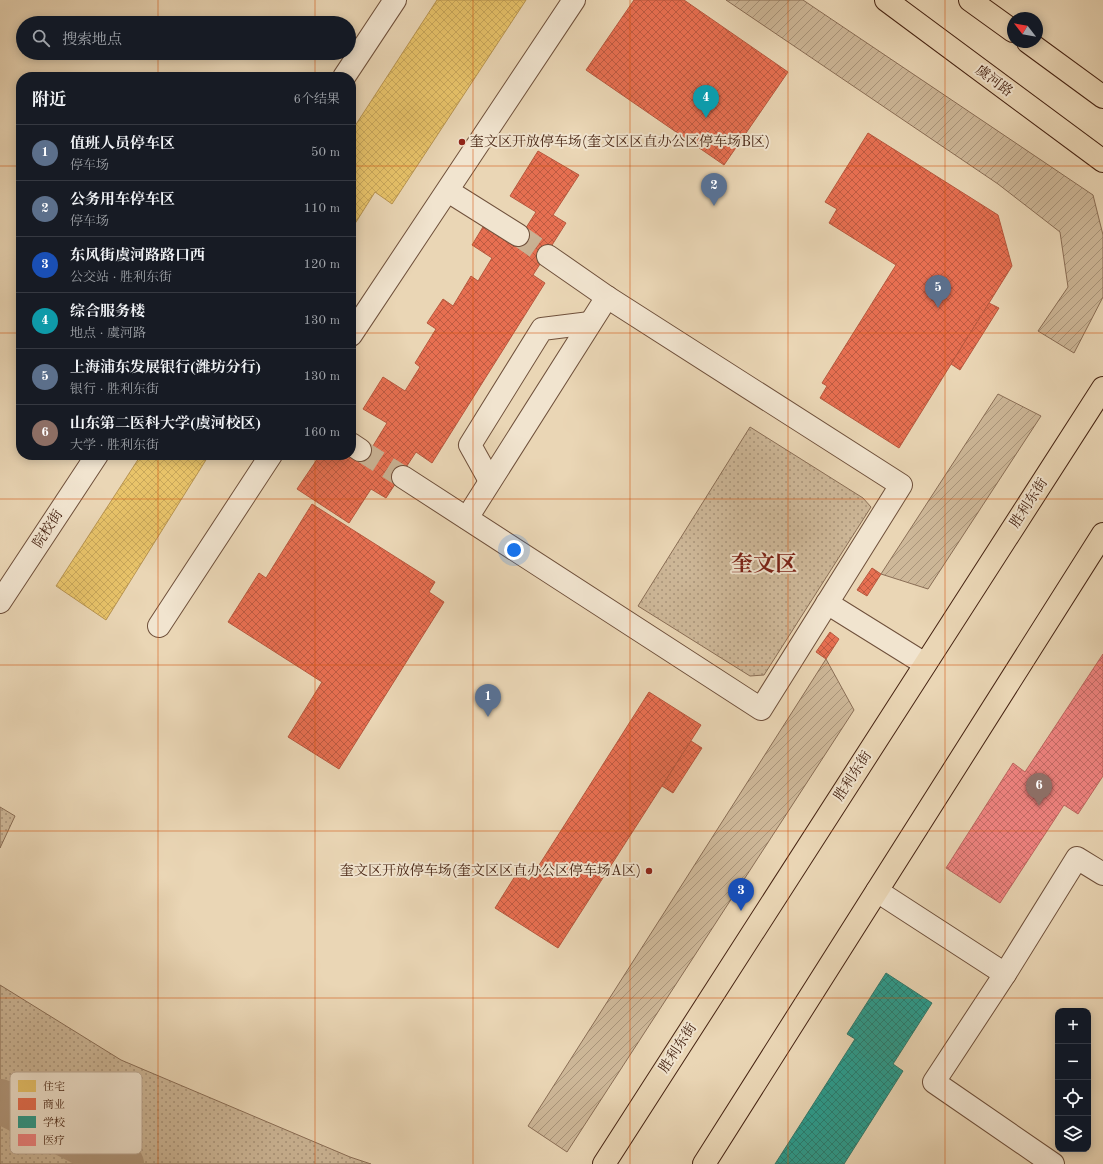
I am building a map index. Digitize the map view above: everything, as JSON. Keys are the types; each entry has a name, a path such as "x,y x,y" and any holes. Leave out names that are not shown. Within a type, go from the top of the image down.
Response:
{"main road":[{"name":"虞河路","path":"886,0 1103,161"},
{"path":"970,0 1007,27"},
{"path":"1036,48 1103,97"},
{"name":"胜利东街","path":"604,1164 1103,388"},
{"path":"704,1164 1103,534"}],"street":[{"path":"356,59 395,0"},
{"path":"356,328 574,0"},
{"path":"347,72 355,60"},
{"path":"448,191 518,236"},
{"path":"403,478 761,709 901,485 607,297 548,256"},
{"path":"466,518 607,297"},
{"path":"490,481 470,445 542,329 590,323"},
{"name":"院校街","path":"0,602 93,460"},
{"path":"159,626 268,460"},
{"path":"827,603 925,664"},
{"path":"1053,1164 934,1082 1005,974 1077,858 1103,874"},
{"path":"877,891 1005,974"}],"shaded area":[{"path":"726,0 803,0 1093,195 1103,235 1103,297 1074,353 1038,331 1068,287 1060,232 998,184"},
{"path":"998,394 1041,416 928,589 881,574"},
{"path":"750,427 863,498 871,507 764,675 750,676 638,606"},
{"path":"826,659 854,710 567,1152 528,1126"},
{"path":"0,807 15,816 0,848"},
{"path":"0,985 121,1060 350,1157 371,1164 0,1164"}],"building: 住宅":[{"path":"437,0 526,0 392,204 375,192 356,222 356,124"},
{"path":"138,460 206,460 106,620 56,586"}],"building: 商业":[{"path":"634,0 684,0 788,72 724,165 586,70"},
{"path":"868,133 998,215 1012,266 899,448 820,398 827,386 822,383 896,265 829,223 837,209 825,202"},
{"path":"538,151 579,175 553,215 566,223 533,275 545,283 432,463 416,452 386,498 371,489 349,523 297,489 317,460 356,460 356,456 365,459 387,423 363,409 383,377 405,391 420,367 415,363 436,329 427,323 443,299 453,306 471,276 478,281 492,258 472,245 486,222 517,242 536,212 510,196"},
{"path":"989,303 999,308 960,370 951,364"},
{"path":"312,504 435,582 429,592 444,602 339,769 288,737 322,682 228,622 259,573 266,578"},
{"path":"872,568 881,574 867,596 857,590"},
{"path":"830,632 839,639 826,659 816,652"},
{"path":"649,692 701,725 558,948 495,908 517,873 529,881"},
{"path":"691,741 702,748 673,793 662,786"}],"building: 学校":[{"path":"886,973 932,1003 893,1064 903,1071 844,1164 775,1164 855,1039 847,1034"}],"building: 医疗":[{"path":"1103,654 1103,776 1078,814 1064,805 1000,903 946,868 1013,763 1025,772"}],"waterway":[{"path":"0,1101 10,1106"},
{"path":"103,1154 122,1164"}],"tunnel":[{"path":"518,235 548,256"},
{"path":"360,450 403,477"}],"place":[{"name":"综合服务楼","path":"706,118"},
{"name":"奎文区开放停车场(奎文区区直办公区停车场B区)","path":"462,142"},
{"name":"公务用车停车区","path":"714,206"},
{"name":"上海浦东发展银行(潍坊分行)","path":"938,308"},
{"name":"值班人员停车区","path":"488,717"},
{"name":"山东第二医科大学(虞河校区)","path":"1039,806"},
{"name":"奎文区开放停车场(奎文区区直办公区停车场A区)","path":"649,871"},
{"name":"东风街虞河路路口西","path":"741,911"}],"district":[{"name":"奎文区","path":"764,565"}]}
